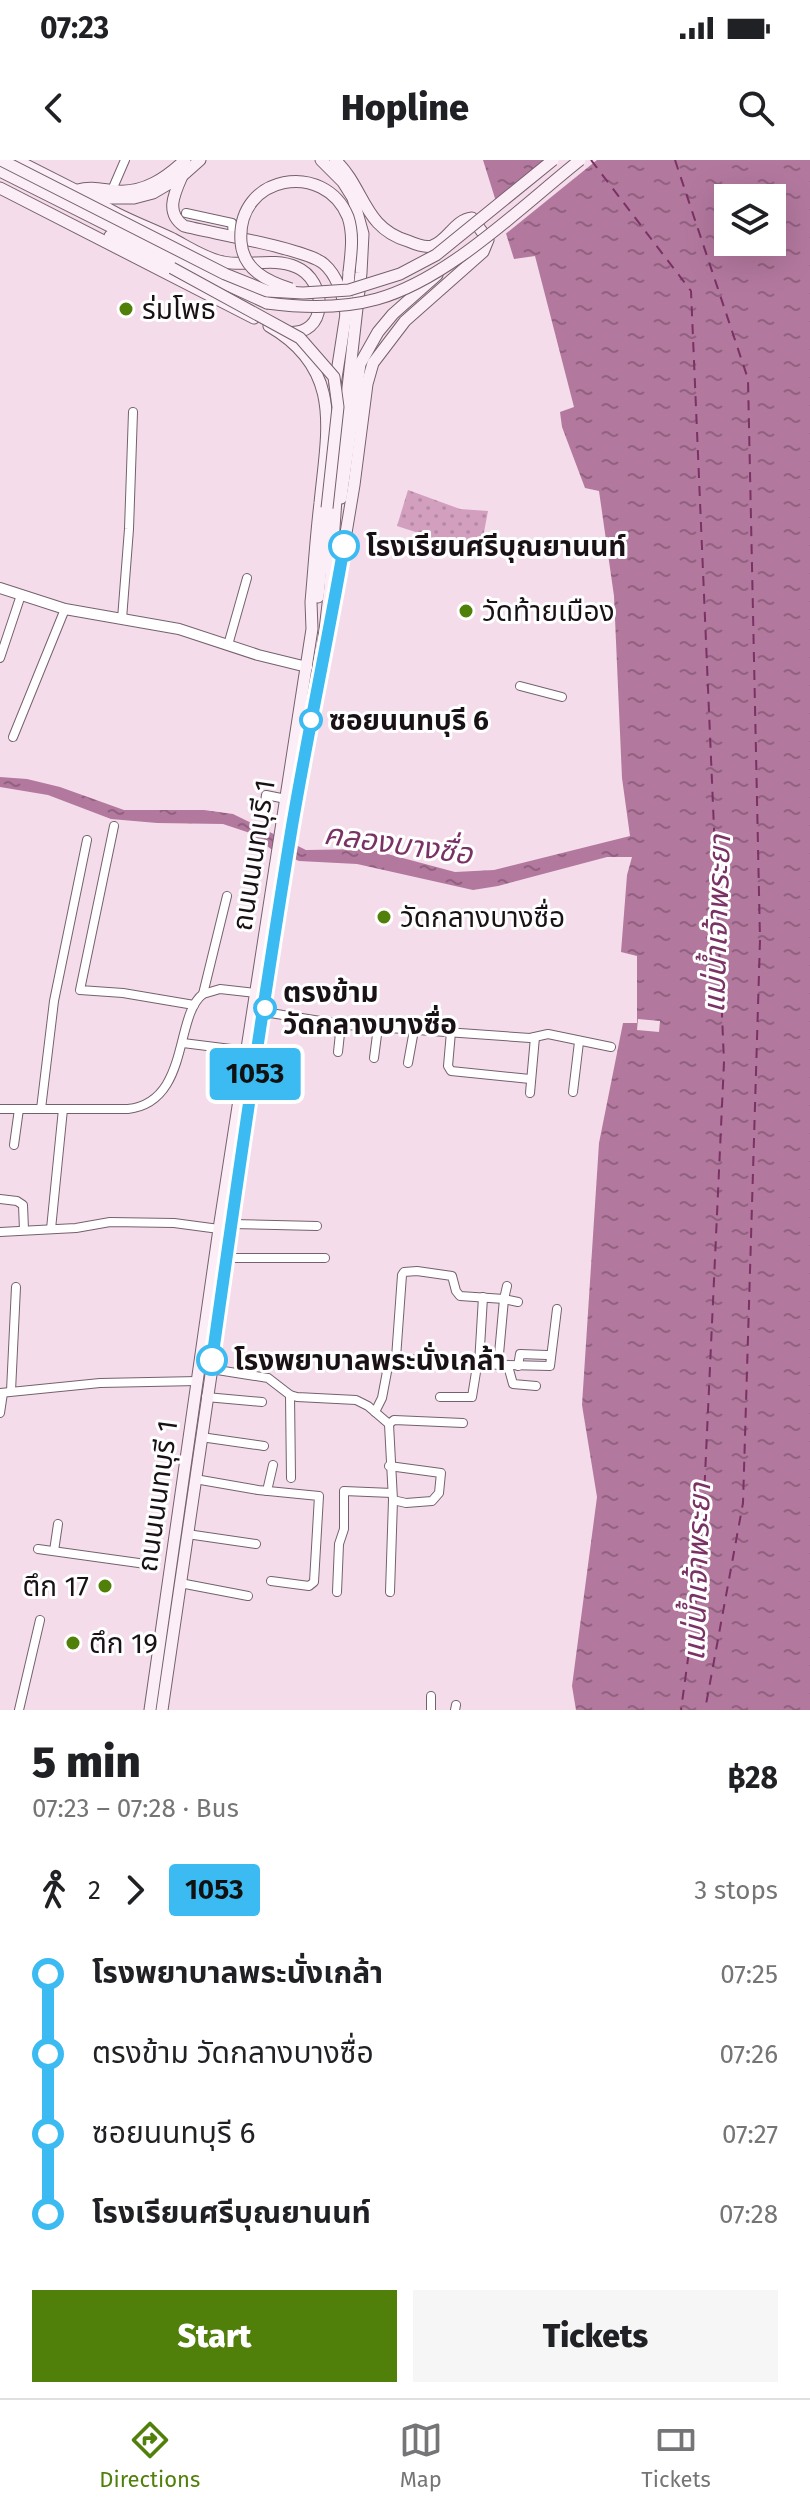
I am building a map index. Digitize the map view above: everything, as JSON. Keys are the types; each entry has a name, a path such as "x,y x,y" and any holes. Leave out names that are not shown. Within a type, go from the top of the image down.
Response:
{"main road":[{"path":"1,160 235,278 267,291 303,293 371,285 436,255 553,160"},
{"path":"16,160 217,261 248,264 279,262 299,268 313,282 319,298 315,322 297,333 273,328"},
{"path":"78,190 145,188 185,160"},
{"path":"91,198 142,197 182,176 200,160"},
{"name":"ถนนนนทบุรี 1","path":"150,1710 256,993 321,664 363,234 353,198 338,175 321,160"},
{"path":"321,664 337,597 367,384 373,363 405,321 483,252 488,240 472,218 462,221 435,245 424,246 399,239 384,230 366,210 355,184 335,160"},
{"path":"335,522 349,458 360,364 368,347 393,314 580,160"},
{"path":"0,171 267,303"},
{"path":"182,176 172,211 178,222 184,226 302,253 323,263 335,277 346,314"},
{"path":"303,293 265,279 250,267 242,250 240,234 245,209 259,192 279,180 289,178 325,185 338,198 350,226 352,239 346,314 329,417"},
{"path":"0,181 172,268 239,298 321,307 379,299 449,265"},
{"name":"ถนนนนทบุรี 1","path":"0,188 273,328 300,350 322,385 329,417 311,602 312,629 286,799 287,827"},
{"path":"172,268 300,338 334,377 338,407 321,583 312,629"},
{"name":"ถนนนนทบุรี 1","path":"162,1710 264,1012 280,868"}],"street":[{"path":"112,190 125,160"},
{"path":"186,213 232,223 233,238"},
{"path":"122,619 133,412"},
{"path":"228,645 247,578"},
{"path":"0,588 65,609 179,629 307,667"},
{"path":"0,658 5,630 21,595"},
{"path":"13,737 65,609"},
{"path":"520,686 562,697"},
{"path":"264,809 266,795 286,799"},
{"path":"114,826 80,990 123,993 194,1005"},
{"path":"41,1109 54,1001 87,840"},
{"path":"0,1109 128,1109 145,1105 154,1098 175,1068 194,1005 203,994 227,896"},
{"path":"203,994 220,989 256,993"},
{"path":"264,1012 341,1024 414,1030 535,1037 548,1034 611,1047"},
{"path":"338,1052 341,1024"},
{"path":"374,1058 378,1027"},
{"path":"408,1063 414,1030"},
{"path":"451,1032 448,1066 451,1071 530,1079"},
{"path":"530,1093 535,1037"},
{"path":"573,1092 579,1042"},
{"path":"183,1043 247,1051"},
{"path":"14,1145 19,1109"},
{"path":"51,1229 63,1109"},
{"path":"0,1199 16,1200 23,1205 24,1230"},
{"path":"0,1232 76,1228 110,1222 174,1223 219,1229"},
{"path":"232,1224 317,1226"},
{"path":"227,1258 325,1258"},
{"path":"396,1358 404,1272 452,1276 460,1296 518,1302"},
{"path":"507,1286 504,1299 508,1366 513,1384 536,1386"},
{"path":"0,1413 16,1287"},
{"path":"440,1397 472,1397 483,1297"},
{"path":"375,1412 382,1398 389,1361 396,1358 550,1366 557,1309"},
{"path":"508,1366 520,1354 547,1355"},
{"path":"211,1369 268,1378 290,1395 356,1400 389,1424 392,1497 390,1592"},
{"path":"5,1392 100,1383 198,1381"},
{"path":"290,1395 291,1478"},
{"path":"206,1397 262,1402"},
{"path":"389,1424 394,1420 463,1423"},
{"path":"201,1437 264,1446"},
{"path":"267,1491 273,1465"},
{"path":"337,1592 339,1544 344,1529 344,1491 392,1497 406,1503 432,1501 439,1493 441,1473 389,1466"},
{"path":"195,1479 319,1496 312,1585 271,1581"},
{"path":"54,1551 58,1524"},
{"path":"187,1534 256,1544"},
{"path":"38,1549 153,1565"},
{"path":"180,1583 248,1596"},
{"path":"19,1710 40,1620"},
{"path":"431,1696 431,1710"}],"shaded area":[{"path":"408,490 460,509 488,511 480,553 397,526"}],"water":[{"name":"แม่น้ำเจ้าพระยา","path":"483,160 810,160 810,1710 576,1710 572,1686 597,1497 582,1405 599,1143 623,1023 637,1023 637,956 621,952 627,875 632,857 607,857 473,890 357,864 299,861 271,849 250,833 223,824 111,819 48,795 0,787 0,777 27,779 60,787 124,810 204,810 233,814 306,850 369,849 455,872 494,870 630,836 622,778 614,596 599,491 585,488 562,427 560,412 574,407 535,256 514,259"}],"pier":[{"path":"545,160 597,160 503,236 493,202"},
{"path":"638,1019 660,1021 659,1032 637,1030"}],"ferry route":[{"path":"591,160 691,291 724,1062 701,1563 681,1710"},
{"path":"675,160 748,379 760,940 743,1503 705,1710"}],"bus line":[{"name":"1053","path":"212,1360 292,828 344,546"}],"place":[{"name":"ร่มโพธ","path":"126,309"},
{"name":"โรงเรียนศรีบุณยานนท์","path":"344,546"},
{"name":"วัดท้ายเมือง","path":"466,611"},
{"name":"ซอยนนทบุรี 6","path":"311,720"},
{"name":"วัดกลางบางซื่อ","path":"384,917"},
{"name":"ตรงข้าม วัดกลางบางซื่อ","path":"265,1008"},
{"name":"โรงพยาบาลพระนั่งเกล้า","path":"212,1360"},
{"name":"ตึก 17","path":"105,1586"},
{"name":"ตึก 19","path":"73,1643"}],"water label":[{"name":"คลองบางซื่อ","path":"398,844"}]}
